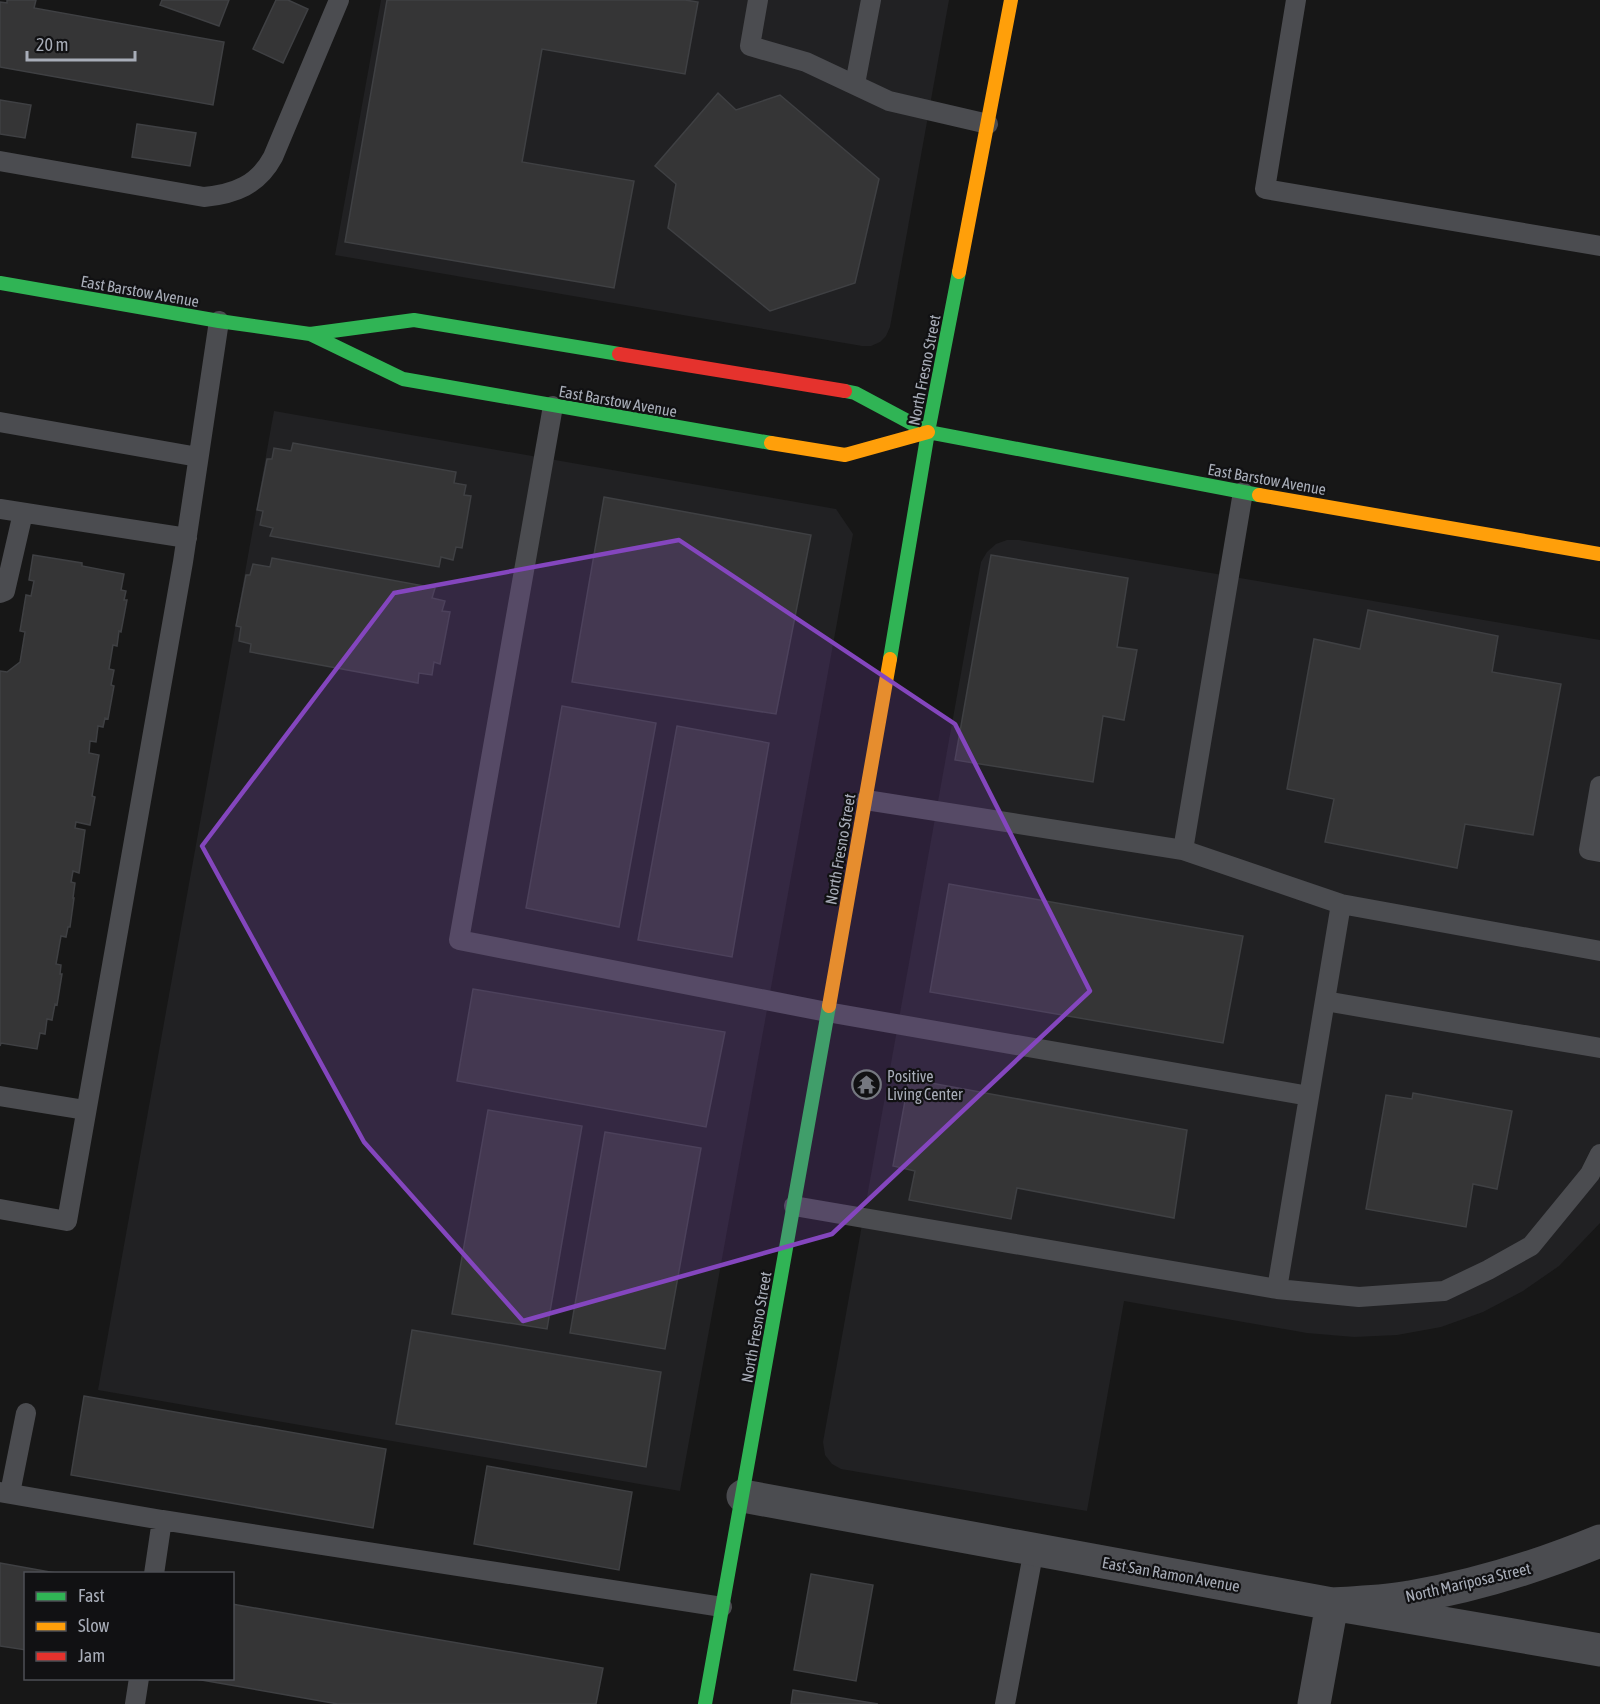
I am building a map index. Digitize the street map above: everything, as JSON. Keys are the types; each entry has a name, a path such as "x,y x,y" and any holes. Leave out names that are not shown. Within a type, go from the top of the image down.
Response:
{"main road":[{"name":"North Fresno Street","path":"705,1704 866,800 928,432 1011,0"},
{"name":"East Barstow Avenue","path":"0,283 219,321 310,334 414,320 855,393 928,432 1243,492 1600,554"},
{"name":"East Barstow Avenue","path":"310,334 403,379 845,455 928,432"}],"street":[{"name":"East San Ramon Avenue","path":"743,1496 1332,1604 1600,1650"},
{"name":"North Mariposa Street","path":"1332,1604 1409,1598 1479,1582 1546,1563 1600,1541"},
{"path":"1314,1704 1332,1604"}],"lane":[{"path":"0,161 204,197 226,195 249,184 266,172 339,0"},
{"path":"758,0 750,46 806,62 889,101 988,123"},
{"path":"855,84 871,0"},
{"path":"1296,0 1265,189 1600,246"},
{"path":"0,1209 67,1221 187,538 219,321"},
{"path":"553,406 459,940 827,1012 1309,1096"},
{"path":"0,423 198,458"},
{"path":"1183,850 1243,492"},
{"path":"0,509 187,538"},
{"path":"0,592 5,591 23,513"},
{"path":"1600,786 1588,850 1600,852"},
{"path":"866,800 1183,850 1341,904 1600,951"},
{"path":"1277,1288 1341,904"},
{"path":"1325,1001 1600,1048"},
{"path":"0,1096 85,1110"},
{"path":"794,1206 1277,1288 1359,1298 1444,1291 1531,1246 1590,1173 1600,1154"},
{"path":"26,1413 5,1492 162,1520 723,1607"},
{"path":"154,1572 162,1520"},
{"path":"1005,1704 1034,1549"},
{"path":"135,1704 139,1680"}],"highlighted area":[{"path":"679,540 955,724 1090,991 832,1234 523,1321 364,1142 202,846 394,593"}],"shaded area":[{"path":"381,0 949,0 890,327 886,336 871,346 862,346 335,255"},
{"path":"274,411 836,509 853,534 680,1491 98,1390"},
{"path":"1007,540 1019,540 1600,640 1600,1223 1559,1266 1523,1291 1483,1312 1441,1327 1397,1335 1354,1337 1307,1333 1124,1301 1087,1511 841,1469 832,1464 825,1455 823,1442 981,562 996,544"}],"building":[{"path":"7,0 36,0 34,8 224,42 213,105 0,67 0,2 7,3"},
{"path":"162,0 229,0 219,26 160,5"},
{"path":"276,0 288,0 308,9 283,63 253,49"},
{"path":"387,0 685,0 698,2 685,74 542,49 522,162 634,181 614,288 345,242"},
{"path":"718,93 736,110 780,95 879,179 855,283 770,311 668,228 676,184 655,166"},
{"path":"0,100 31,105 25,138 0,134"},
{"path":"137,124 196,133 190,166 132,157"},
{"path":"293,443 456,472 454,483 466,485 464,495 471,496 462,548 456,547 453,560 441,557 439,567 270,536 273,528 260,525 263,511 257,510 267,459 272,459 274,448 291,451"},
{"path":"604,497 811,535 776,714 572,682"},
{"path":"33,555 82,563 82,566 124,574 121,590 126,591 124,600 127,600 121,632 119,631 117,646 113,645 109,669 114,670 111,685 114,686 108,719 105,718 103,727 98,726 96,742 90,741 89,753 99,755 90,825 76,822 75,828 85,830 79,873 73,871 71,882 75,883 70,927 68,927 66,937 61,936 56,964 61,965 60,974 62,974 57,1005 55,1004 52,1020 47,1019 45,1034 40,1033 37,1049 1,1043 0,1046 0,671 7,672 20,662 25,632 20,631 26,595 31,596 34,581 29,580"},
{"path":"991,555 1128,578 1117,647 1137,650 1124,720 1103,716 1093,782 955,760"},
{"path":"272,558 435,588 432,598 445,601 442,611 450,612 440,664 434,662 432,675 419,673 418,683 250,652 251,644 239,641 241,627 236,626 246,575 250,575 253,564 270,567"},
{"path":"1368,610 1498,636 1492,672 1561,684 1533,835 1465,824 1457,868 1325,842 1334,799 1287,789 1314,639 1360,649"},
{"path":"562,706 656,723 619,927 526,908"},
{"path":"677,726 769,743 732,957 638,940"},
{"path":"949,884 1243,936 1223,1043 930,992"},
{"path":"473,989 725,1032 706,1127 457,1081"},
{"path":"909,1079 1187,1130 1174,1218 1017,1188 1011,1219 909,1200 915,1171 893,1166"},
{"path":"1413,1093 1512,1111 1497,1189 1473,1184 1466,1227 1366,1209 1386,1095 1412,1099"},
{"path":"488,1110 582,1126 547,1329 452,1314"},
{"path":"605,1132 701,1148 665,1349 570,1333"},
{"path":"412,1330 661,1372 646,1467 396,1424"},
{"path":"84,1396 386,1449 373,1528 71,1475"},
{"path":"487,1466 632,1492 619,1570 474,1544"},
{"path":"0,1563 50,1572 24,1572 24,1650 0,1646"},
{"path":"811,1574 873,1585 856,1681 794,1670"},
{"path":"234,1604 603,1668 596,1704 338,1704 201,1680 234,1680"},
{"path":"793,1690 878,1704 791,1704"}],"traffic: fast":[{"path":"890,659 928,432 959,272"},
{"path":"0,283 219,321 310,334 414,320 619,354"},
{"path":"310,334 403,379 771,443"},
{"path":"845,391 855,393 928,432 1259,495"},
{"path":"705,1704 829,1006"}],"traffic: slow":[{"path":"959,272 1011,0"},
{"path":"771,443 845,455 928,432"},
{"path":"1259,495 1600,554"},
{"path":"829,1006 890,659"}],"traffic: jam":[{"path":"619,354 845,391"}],"place":[{"name":"Positive Living Center","path":"866,1085"}]}
